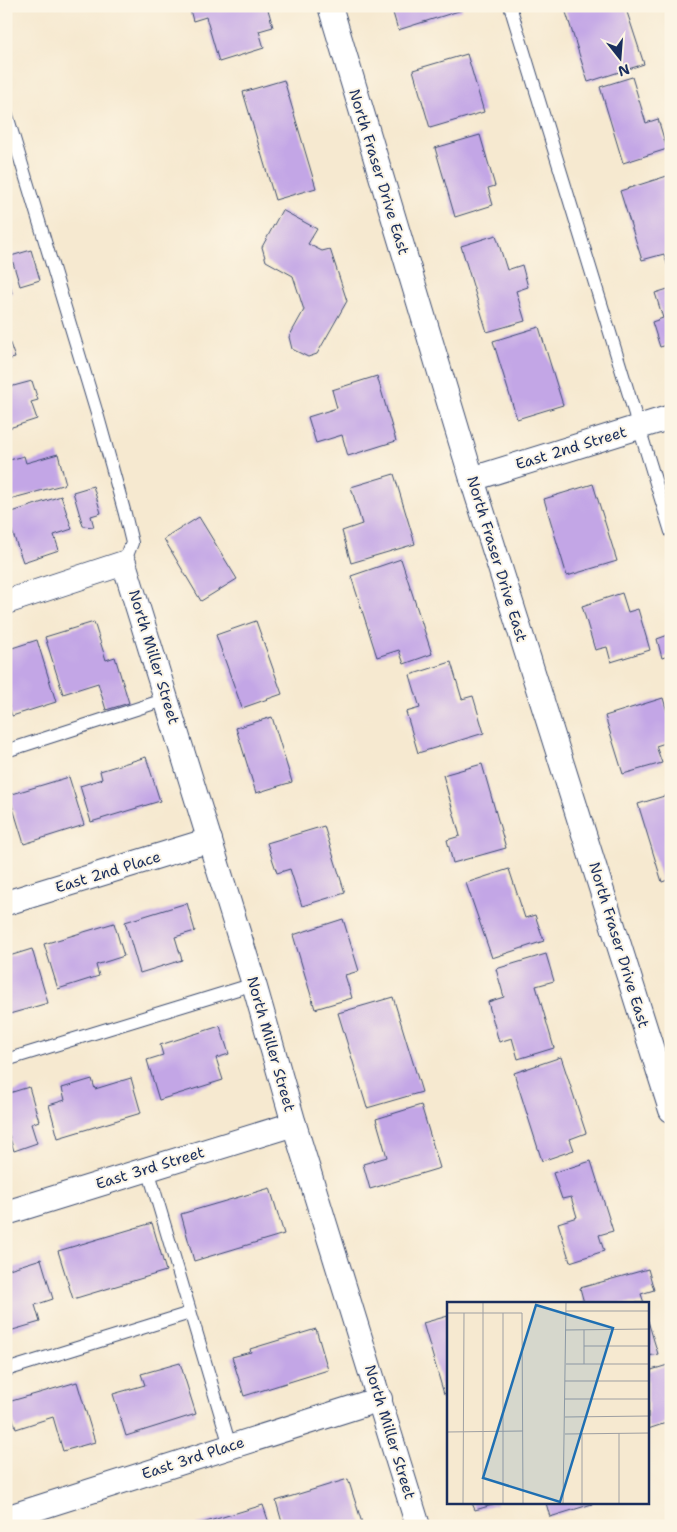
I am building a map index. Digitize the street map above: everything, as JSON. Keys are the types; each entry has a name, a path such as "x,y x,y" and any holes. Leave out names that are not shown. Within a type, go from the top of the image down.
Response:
{"street":[{"name":"North Fraser Drive East","path":"330,6 472,479 671,1110"},
{"name":"East 2nd Street","path":"472,479 671,416"},
{"path":"6,602 124,563"},
{"name":"North Miller Street","path":"124,563 418,1526"},
{"name":"East 2nd Place","path":"6,903 210,840"},
{"name":"East 3rd Street","path":"6,1213 294,1124"},
{"name":"East 3rd Place","path":"6,1518 380,1399"}],"lane":[{"path":"510,6 671,532"},
{"path":"6,112 98,417 125,514 132,543 124,563"},
{"path":"6,751 167,699"},
{"path":"6,1060 254,984"},
{"path":"148,1169 230,1446"},
{"path":"6,1370 190,1313"}],"building":[{"path":"189,6 267,6 273,27 259,31 264,48 219,62 206,17 193,21"},
{"path":"391,6 461,6 462,10 398,30"},
{"path":"564,6 625,6 644,64 588,82"},
{"path":"467,54 484,112 430,128 413,70"},
{"path":"632,77 646,123 658,119 667,149 623,163 600,87"},
{"path":"284,80 316,188 275,200 243,92"},
{"path":"480,135 495,186 488,188 493,205 455,217 435,148"},
{"path":"667,176 671,189 670,274 664,254 642,260 620,191"},
{"path":"282,210 317,229 308,244 322,251 330,249 347,301 317,354 308,357 292,349 289,337 304,310 293,276 266,261 262,247"},
{"path":"496,235 507,270 522,265 528,287 516,291 525,321 487,332 461,246"},
{"path":"31,250 40,280 20,286 11,256"},
{"path":"6,275 12,293 6,295"},
{"path":"671,288 671,344 660,347 652,322 663,318 655,293"},
{"path":"539,327 563,405 517,419 493,341"},
{"path":"6,332 15,358 6,360"},
{"path":"377,376 396,441 348,456 342,435 316,443 308,417 337,408 332,390"},
{"path":"32,381 38,400 31,402 37,419 6,429 6,388"},
{"path":"58,454 66,484 6,500 6,461 24,456 26,463"},
{"path":"394,474 415,544 351,563 342,531 362,524 351,487"},
{"path":"593,484 617,561 567,576 544,499"},
{"path":"93,486 101,513 91,516 94,527 83,526 73,492"},
{"path":"61,496 72,529 54,535 59,550 23,562 6,514"},
{"path":"199,517 237,579 201,601 164,539"},
{"path":"401,559 432,654 404,664 399,650 377,657 351,576"},
{"path":"622,593 628,612 638,609 650,650 611,662 607,647 595,650 582,606"},
{"path":"256,621 282,694 242,708 216,635"},
{"path":"94,622 106,660 115,657 129,703 106,710 98,683 63,694 45,637"},
{"path":"671,634 671,655 662,658 657,639"},
{"path":"37,640 56,702 12,716 6,698 6,650"},
{"path":"451,662 462,699 473,696 484,733 418,753 406,712 420,708 410,675"},
{"path":"663,698 671,725 671,741 656,746 662,763 623,774 605,716"},
{"path":"272,717 292,782 256,793 236,728"},
{"path":"146,757 160,801 91,822 80,786 102,779 100,771"},
{"path":"482,764 506,848 453,863 447,840 460,836 443,775"},
{"path":"69,777 84,825 24,844 9,795"},
{"path":"671,794 671,879 662,882 638,804"},
{"path":"324,826 345,893 302,906 290,869 277,873 267,843"},
{"path":"509,869 525,918 535,915 544,941 492,958 466,883"},
{"path":"187,903 195,931 175,937 182,960 140,973 125,922"},
{"path":"343,919 359,971 345,975 352,998 315,1009 293,935"},
{"path":"114,923 124,956 96,965 99,976 58,989 44,944"},
{"path":"32,949 48,1003 6,1015 6,957"},
{"path":"546,954 554,981 536,986 554,1048 518,1059 512,1038 499,1042 488,1002 504,997 496,969"},
{"path":"393,997 422,1092 367,1108 338,1013"},
{"path":"220,1026 229,1054 216,1058 223,1080 159,1100 147,1060 163,1055 160,1045"},
{"path":"561,1057 586,1133 570,1139 574,1150 542,1161 514,1073"},
{"path":"131,1078 141,1113 58,1138 49,1105 65,1100 62,1088 92,1079 95,1089"},
{"path":"29,1087 39,1121 31,1124 37,1143 14,1151 9,1135 6,1136 6,1094"},
{"path":"421,1105 440,1168 370,1189 363,1164 387,1157 376,1119"},
{"path":"591,1161 613,1231 599,1235 604,1251 570,1262 558,1223 577,1217 571,1197 562,1199 553,1173"},
{"path":"270,1188 284,1234 194,1261 181,1214"},
{"path":"152,1223 166,1271 73,1299 58,1251"},
{"path":"41,1259 53,1299 35,1305 40,1322 6,1332 6,1270"},
{"path":"648,1269 654,1290 641,1294 644,1302 584,1302 580,1288"},
{"path":"447,1316 447,1392 444,1394 423,1323"},
{"path":"650,1328 658,1354 650,1356"},
{"path":"316,1329 328,1370 244,1396 232,1357 251,1352 250,1349"},
{"path":"180,1363 196,1414 126,1436 113,1394 145,1385 141,1374"},
{"path":"671,1364 671,1436 666,1423 650,1428 650,1370"},
{"path":"77,1382 95,1442 63,1451 53,1417 16,1429 8,1402"},
{"path":"348,1479 363,1526 283,1526 276,1501"},
{"path":"472,1504 496,1504 475,1510"},
{"path":"546,1504 592,1504 550,1517"},
{"path":"263,1505 270,1526 196,1526 196,1525"}]}
